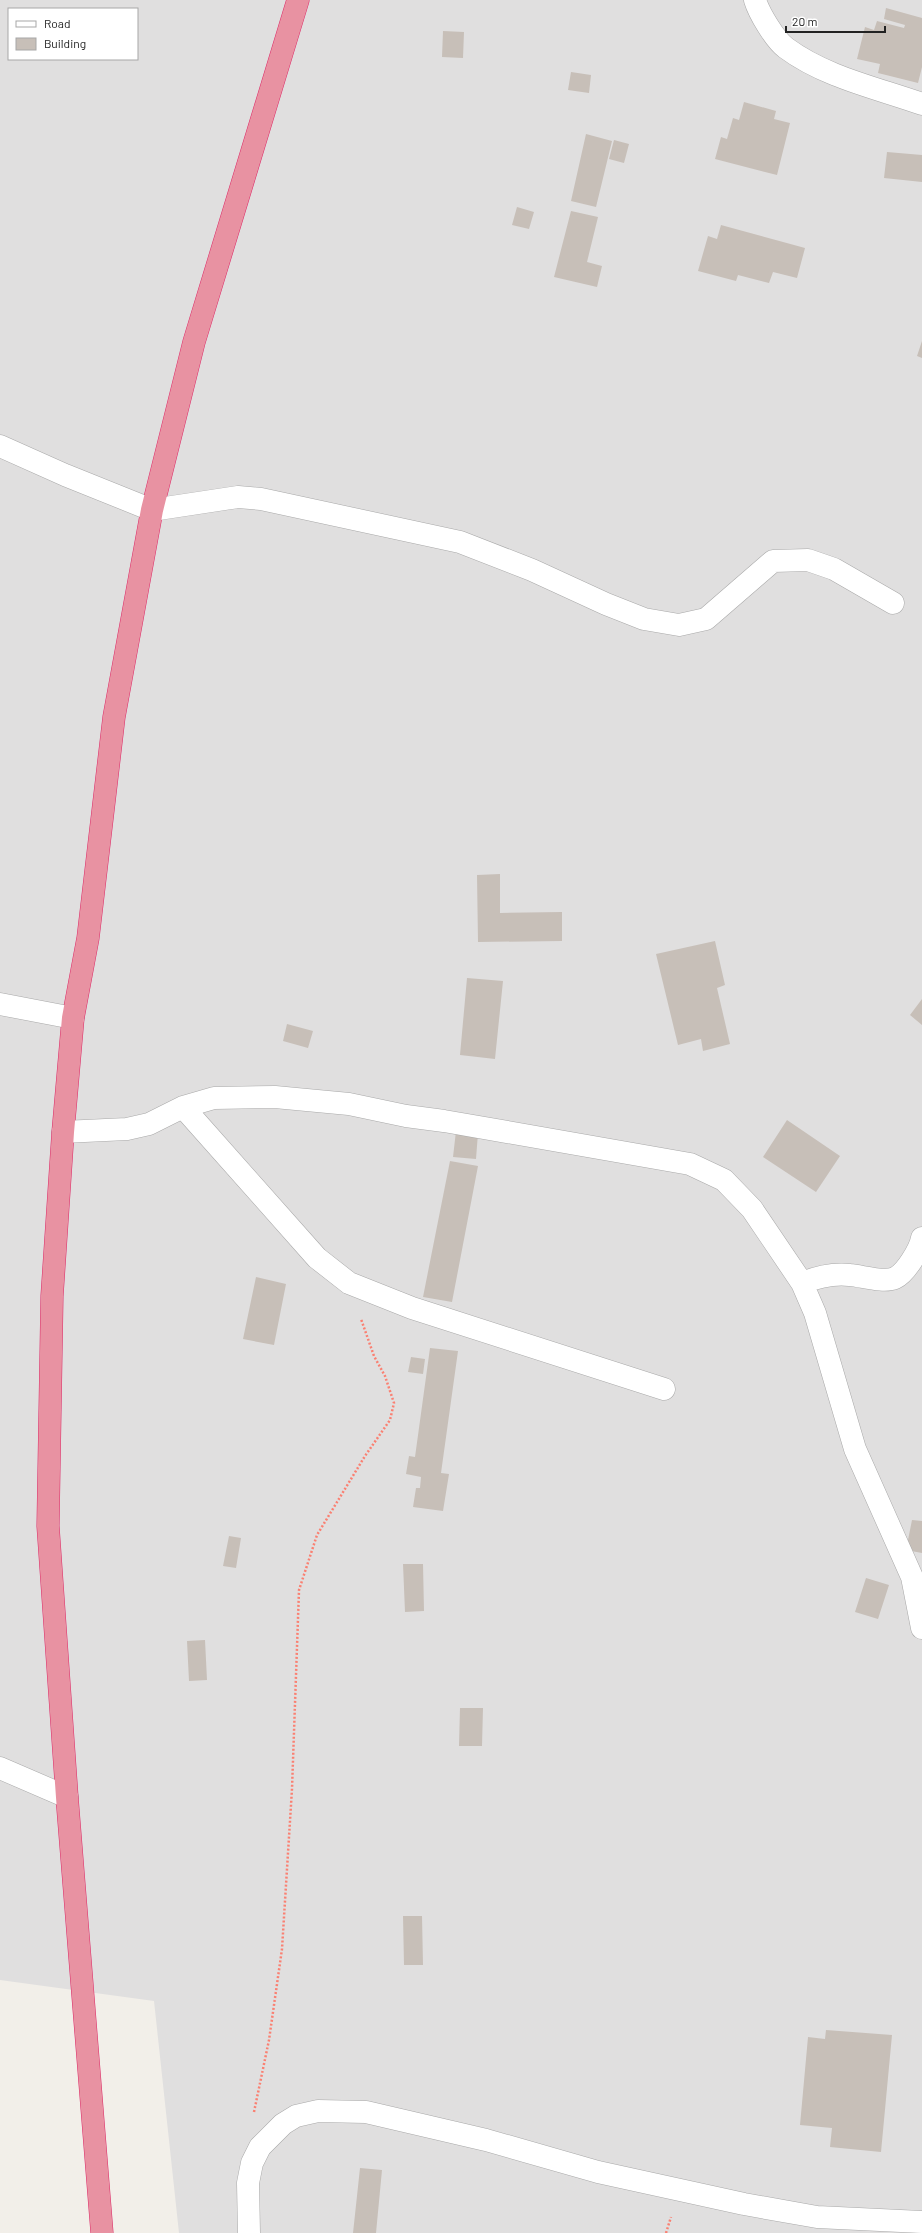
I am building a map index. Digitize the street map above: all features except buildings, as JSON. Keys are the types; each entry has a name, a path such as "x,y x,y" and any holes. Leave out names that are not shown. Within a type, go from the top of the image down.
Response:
{"highway":[{"path":"102,2233 67,1797 48,1526 52,1296 63,1132 74,1018 88,938 114,717 152,510 194,342 298,0"}],"street":[{"path":"755,0 758,12 785,48 824,70 922,104"},
{"path":"0,446 65,475 152,510 238,497 261,499 374,522 460,542 532,570 606,604 644,619 679,624 706,619 773,561 808,560 834,568 893,603"},
{"path":"0,1004 74,1018"},
{"path":"63,1132 127,1129 142,1126 183,1107 214,1098 275,1097 349,1104 406,1116 444,1121 690,1164 724,1180 752,1209 802,1283 816,1313 855,1449 912,1577 922,1628"},
{"path":"183,1107 317,1258 349,1283 412,1308 664,1389"},
{"path":"802,1283 823,1276 849,1275 876,1279 895,1278 910,1264 922,1238"},
{"path":"0,1768 67,1797"},
{"path":"249,2233 248,2183 252,2163 260,2147 283,2124 296,2116 318,2111 366,2112 486,2140 598,2172 744,2204 817,2217 922,2222"}],"path":[{"path":"253,2115 269,2040 282,1949 292,1789 299,1590 317,1535 365,1456 390,1420 394,1403 385,1376 374,1356 366,1336 349,1283"}],"shaded area":[{"path":"0,0 922,0 922,2233 179,2233 154,2001 0,1980"}]}
